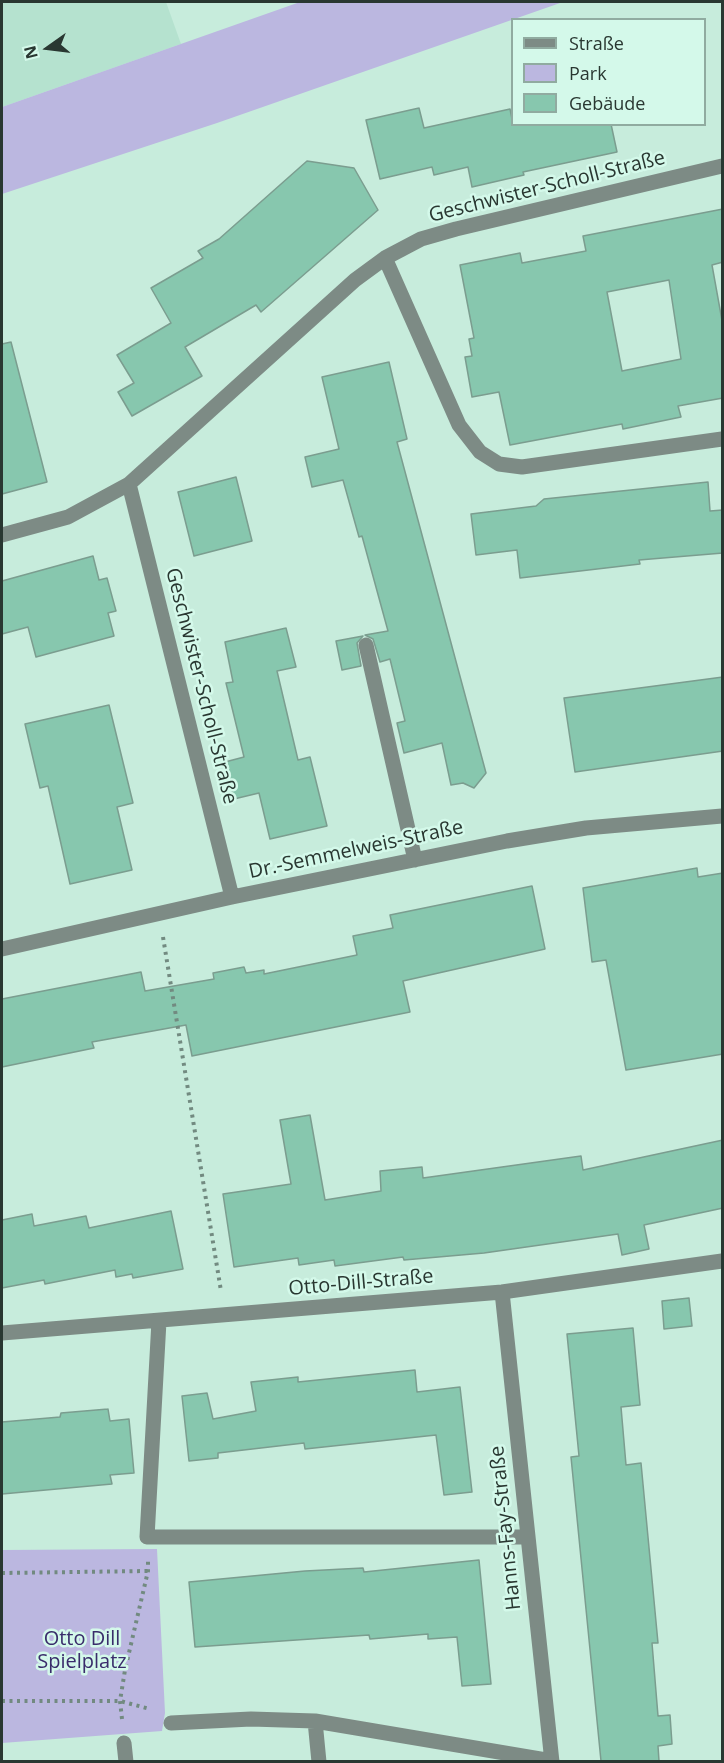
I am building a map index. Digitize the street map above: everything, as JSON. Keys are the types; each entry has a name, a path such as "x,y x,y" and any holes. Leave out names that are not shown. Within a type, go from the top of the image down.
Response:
{"street":[{"name":"Geschwister-Scholl-Straße","path":"2,535 68,517 129,484 355,280 385,258 421,239 723,166"},
{"path":"385,258 459,425 480,452 499,464 522,466 723,439"},
{"name":"Geschwister-Scholl-Straße","path":"129,484 232,897"},
{"path":"366,645 415,860"},
{"name":"Dr.-Semmelweis-Straße","path":"2,949 232,897 586,828 723,816"},
{"name":"Otto-Dill-Straße","path":"2,1333 502,1292 723,1261"},
{"name":"Hanns-Fay-Straße","path":"171,1723 261,1719 315,1721 552,1761 502,1292"},
{"path":"159,1321 147,1537 528,1537"},
{"path":"315,1721 319,1761"},
{"path":"124,1743 126,1761"}],"path":[{"path":"159,913 225,1316"},
{"path":"124,1743 120,1701 148,1571 147,1537"},
{"path":"2,1573 148,1571"},
{"path":"2,1701 120,1701 150,1708 171,1723"}],"shaded area":[{"path":"2,2 166,2 181,44 2,107"}],"green space":[{"path":"300,2 563,2 517,18 511,18 511,20 217,123 2,194 2,107"},
{"name":"Otto Dill Spielplatz","path":"157,1549 165,1713 162,1731 2,1743 2,1550"}],"building":[{"path":"419,108 424,128 510,109 511,126 611,126 617,152 523,172 524,175 472,187 468,167 434,175 432,167 380,179 366,120"},
{"path":"307,161 354,168 378,210 261,312 256,305 185,347 202,376 132,416 118,392 134,383 117,355 171,323 151,288 203,258 198,251 219,239"},
{"path":"723,209 723,262 712,265 723,326 723,398 678,406 681,417 623,429 622,424 510,445 499,392 472,397 465,357 472,356 469,339 474,338 460,265 520,253 522,263 586,251 583,236","holes":["669,280 681,359 622,371 607,292"]},
{"path":"11,342 47,482 2,494 2,344"},
{"path":"389,362 407,439 397,442 486,773 474,788 463,783 451,785 442,743 404,753 397,723 405,721 390,659 380,662 373,639 365,635 388,631 362,536 359,537 343,480 312,487 305,457 339,449 322,377"},
{"path":"236,477 252,541 194,556 178,492"},
{"path":"708,482 710,511 723,510 723,553 639,560 640,564 520,578 517,550 476,555 471,514 536,506 544,499"},
{"path":"93,556 99,580 107,578 116,611 108,613 114,636 36,657 28,627 2,634 2,581"},
{"path":"286,628 296,667 277,671 298,760 310,757 327,826 270,839 259,793 234,799 225,762 244,757 226,683 233,682 225,642"},
{"path":"363,636 357,643 361,666 342,670 336,641"},
{"path":"723,677 723,751 575,772 564,698"},
{"path":"109,705 133,803 117,807 132,870 70,884 48,786 40,788 25,724"},
{"path":"697,868 698,877 723,873 723,1054 626,1070 606,960 592,962 583,888"},
{"path":"532,886 545,949 403,981 410,1012 192,1056 186,1025 92,1042 94,1048 2,1067 2,999 141,972 145,991 214,979 213,973 244,967 246,973 264,970 264,974 357,955 353,936 393,928 390,915"},
{"path":"310,1115 325,1200 381,1191 380,1171 422,1167 423,1178 581,1156 583,1170 723,1140 723,1208 644,1225 649,1249 622,1255 618,1234 484,1253 404,1260 403,1257 335,1266 334,1260 299,1265 298,1258 234,1267 223,1194 291,1184 280,1120"},
{"path":"171,1211 183,1269 133,1278 132,1274 116,1277 115,1270 45,1284 44,1280 2,1288 2,1220 32,1214 34,1226 86,1216 89,1228"},
{"path":"689,1298 692,1326 664,1329 662,1301"},
{"path":"633,1328 640,1405 621,1407 626,1465 641,1463 658,1643 652,1643 658,1716 670,1715 672,1744 658,1746 659,1761 601,1761 571,1457 579,1456 567,1334"},
{"path":"415,1370 417,1392 460,1387 472,1492 444,1495 436,1435 305,1449 304,1443 218,1453 218,1458 189,1461 182,1396 207,1393 213,1419 256,1411 251,1382 298,1377 298,1382"},
{"path":"108,1409 110,1421 129,1419 134,1473 110,1475 112,1484 2,1494 2,1422 60,1417 61,1413"},
{"path":"479,1560 491,1684 462,1686 457,1637 428,1639 428,1634 370,1639 369,1635 195,1647 189,1582 305,1571 363,1568 364,1572"}]}
